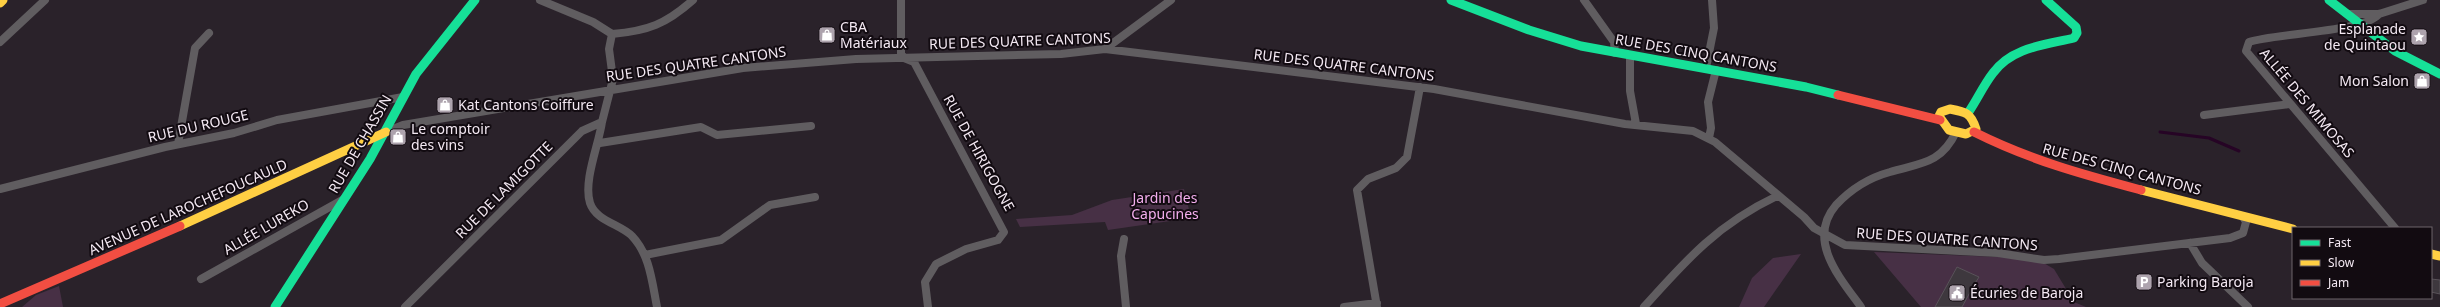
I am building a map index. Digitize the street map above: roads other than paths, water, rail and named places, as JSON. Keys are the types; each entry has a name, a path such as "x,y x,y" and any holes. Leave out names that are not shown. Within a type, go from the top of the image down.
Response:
{"street":[{"path":"0,3 3,0"},
{"path":"0,42 44,0"},
{"name":"RUE DE CHASSIN","path":"275,307 386,132 404,97 430,55 475,0"},
{"path":"540,0 593,22 612,34 648,30 657,27 675,17 693,0"},
{"path":"901,0 901,54 904,58"},
{"path":"1105,49 1171,0"},
{"name":"RUE DES CINQ CANTONS","path":"1451,0 1560,40 1615,53 1806,87 1940,120"},
{"path":"1584,0 1614,42 1615,53"},
{"path":"1706,68 1714,28 1712,0"},
{"path":"1968,113 1995,68 2005,59 2022,50 2074,38 2077,33 2076,27 2046,0"},
{"path":"2329,0 2404,57 2440,74"},
{"path":"2348,14 2379,14 2423,0"},
{"path":"2360,23 2376,18 2379,14"},
{"name":"ALLÉE DES MIMOSAS","path":"2360,23 2249,42 2246,51 2394,227"},
{"path":"178,144 195,48 209,33"},
{"path":"612,34 609,48 613,79 609,89 602,122 600,143 589,183 590,204 595,212 621,226 632,236 645,254 649,264 657,307"},
{"name":"RUE DES QUATRE CANTONS","path":"386,132 403,125 609,89 761,66 856,59 1061,54 1105,49 1420,87 1636,124 1681,129 1709,138 1804,217 1814,228 1845,244 1854,246 1998,253 2044,260 2190,244 2230,238 2243,233 2246,222 2244,217"},
{"path":"1630,55 1630,91 1636,124"},
{"name":"RUE DE HIRIGOGNE","path":"904,58 914,62 1004,232 998,240 966,249 936,264 925,282 928,307"},
{"path":"1709,138 1711,128 1708,102 1716,70"},
{"path":"1344,307 1377,305 1357,190 1367,178 1392,172 1403,165 1407,157 1420,87"},
{"name":"RUE DU ROUGE","path":"0,189 178,144 234,133 320,111 404,97"},
{"path":"2204,115 2290,104"},
{"path":"1950,109 1968,113 1977,125 1974,132 1966,134 1956,132 1945,127 1940,120 1941,112 1950,109"},
{"name":"RUE DE LAMIGOTTE","path":"404,307 582,131 602,122"},
{"path":"600,143 701,127 717,135 811,126"},
{"name":"AVENUE DE LAROCHEFOUCAULD","path":"0,304 11,303 386,132"},
{"path":"1861,307 1828,258 1823,233 1827,216 1845,196 1857,186 1879,175 1933,161 1954,138 1956,132"},
{"name":"RUE DES CINQ CANTONS","path":"1974,132 2047,165 2292,229"},
{"path":"1644,307 1709,236 1733,217 1777,196"},
{"path":"645,254 721,240 770,205 815,197"},
{"name":"ALLÉE LUREKO","path":"201,280 334,203 344,199"},
{"path":"1124,239 1121,256 1126,307"},
{"path":"2190,244 2202,263 2248,307"}],"waterway":[{"path":"2160,132 2209,138 2239,151"}],"place":[{"name":"CBA Matériaux","path":"827,35"},
{"name":"Esplanade de Quintaou","path":"2419,37"},
{"name":"Mon Salon","path":"2422,81"},
{"name":"Kat Cantons Coiffure","path":"445,105"},
{"name":"Le comptoir des vins","path":"398,137"},
{"name":"Parking Baroja","path":"2144,282"},
{"name":"Écuries de Baroja","path":"1957,293"}],"park label":[{"name":"Jardin des Capucines","path":"1165,206"}]}
